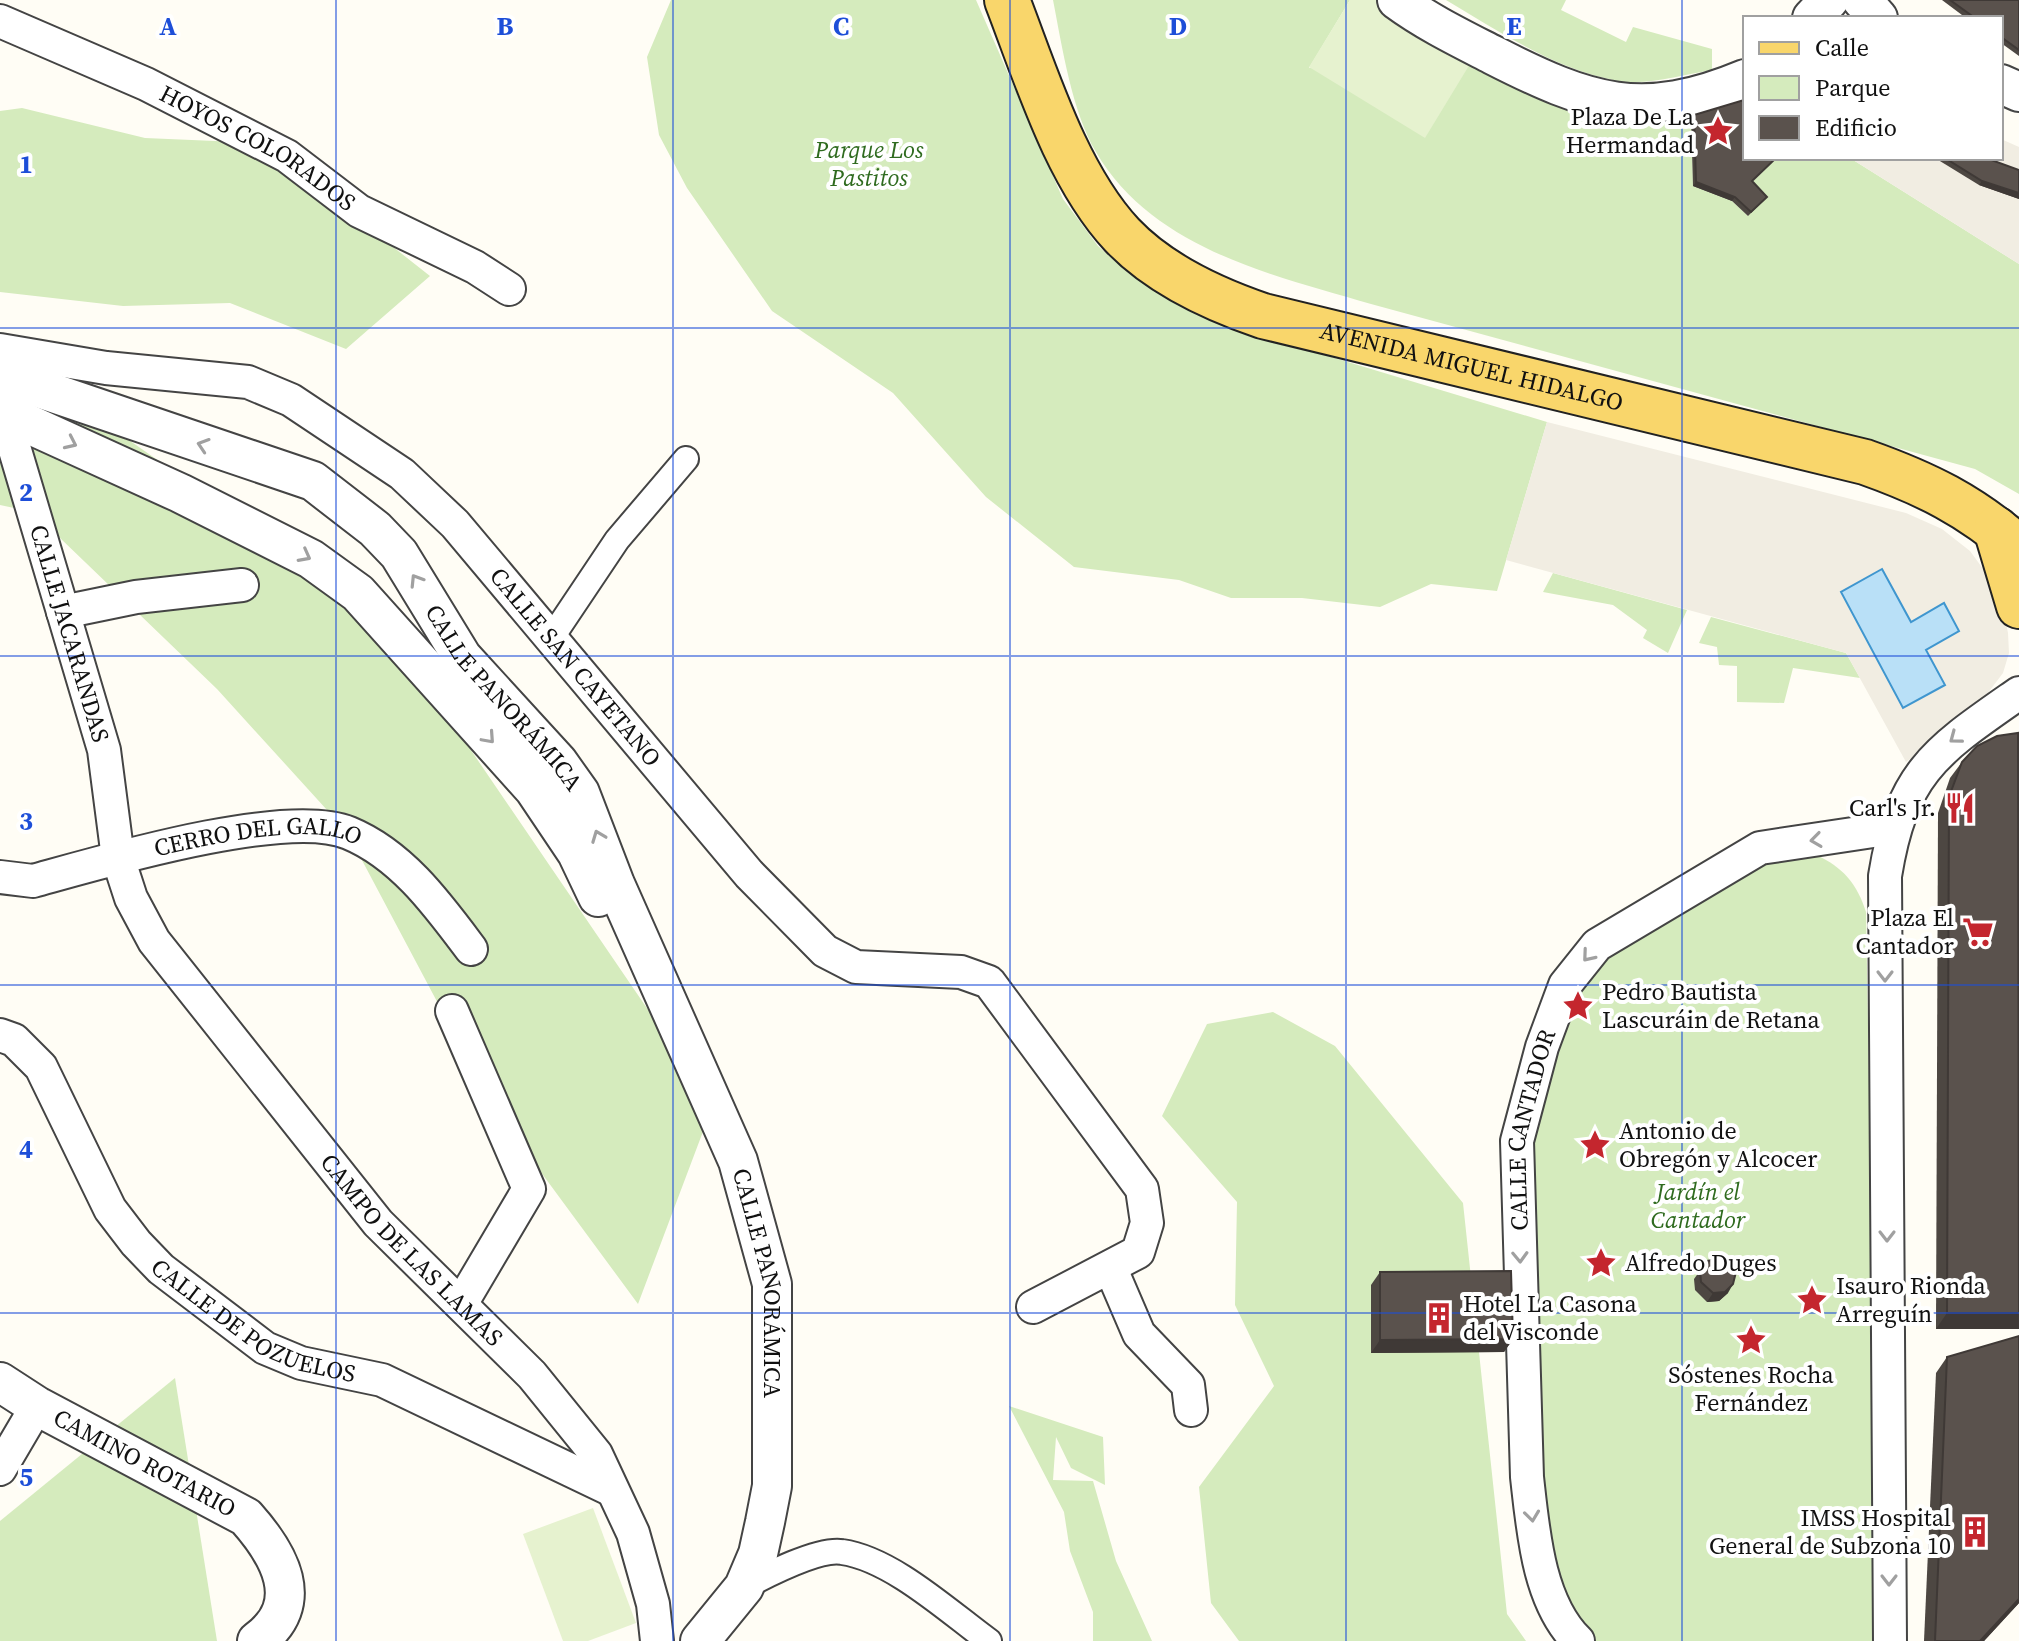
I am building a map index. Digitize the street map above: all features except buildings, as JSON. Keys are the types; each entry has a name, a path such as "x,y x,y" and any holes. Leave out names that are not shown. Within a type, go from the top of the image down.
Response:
{"main road":[{"path":"1007,0 1039,84"},
{"path":"1025,0 1039,84"},
{"name":"AVENIDA MIGUEL HIDALGO","path":"1039,84 1088,188 1122,235 1168,271 1217,300 1263,316 1865,462 1939,490 2001,529 2019,606"}],"street":[{"path":"1397,0 1436,26 1544,80 1606,101 1663,104 1707,94 1743,80"},
{"path":"1862,0 1876,16"},
{"name":"HOYOS COLORADOS","path":"0,21 146,84 287,156 359,211 475,267 509,289"},
{"name":"CALLE SAN CAYETANO","path":"0,350 106,368 248,382 291,400 402,474 455,524 749,874 825,951 856,967 961,972 989,982 1142,1189 1147,1223 1138,1252 1111,1269 1033,1307"},
{"name":"CALLE PANORÁMICA","path":"0,375 313,481 375,529 399,554 462,657 558,762 580,793 597,830 615,884 738,1161 772,1284 772,1384"},
{"name":"CALLE PANORÁMICA","path":"2,412 180,493 336,575 378,614 534,789 577,853 719,1174 735,1216 758,1334 772,1384"},
{"name":"CALLE JACARANDAS","path":"2,412 104,750 118,858"},
{"path":"552,637 617,540 686,459"},
{"path":"63,612 136,597 242,585"},
{"path":"1890,1641 1885,876 1893,828 1909,790 1926,764 1949,742 2019,693"},
{"name":"CERRO DEL GALLO","path":"0,877 33,881 118,858 279,826 347,832 373,846 433,897 471,949"},
{"name":"CALLE CANTADOR","path":"1578,1641 1566,1629 1547,1588 1533,1527 1527,1477 1517,1141 1542,1047 1565,985 1597,945 1760,848 1893,828"},
{"name":"CAMPO DE LAS LAMAS","path":"118,858 131,898 154,941 378,1223 532,1375 596,1454 633,1533 666,1639"},
{"path":"452,1011 529,1189 461,1304"},
{"name":"CALLE DE POZUELOS","path":"0,1035 14,1040 41,1067 110,1209 136,1243 161,1269 265,1348 301,1363 382,1380 612,1490"},
{"path":"1111,1269 1139,1334 1188,1385 1191,1410"},
{"name":"CAMINO ROTARIO","path":"0,1382 37,1406 246,1517 272,1546 285,1577 281,1611 267,1634 257,1641"},
{"path":"700,1641 744,1587 758,1554 772,1486 772,1384"},
{"path":"0,1469 37,1406"},
{"path":"744,1587 787,1565 840,1551 891,1570 989,1641"}],"green space":[{"name":"Parque Los Pastitos","path":"671,0 976,0 1063,199 1098,246 1131,275 1178,302 1248,332 1547,422 1497,591 1431,584 1380,607 1302,598 1231,598 1179,580 1074,567 986,497 893,393 772,311 687,188 659,135 647,57"},
{"path":"1053,0 1350,0 1309,68 1473,59 1691,105 1693,186 1732,201 1748,216 1749,185 1775,160 1853,160 2019,264 2019,494 1975,469 1371,304 1294,282 1217,253 1181,235 1149,212 1120,185 1096,152 1080,118"},
{"path":"1350,0 1377,0 1473,59 1425,138 1309,67"},
{"path":"1446,0 1566,0 1561,10 1626,42 1633,27 1712,49 1712,70 1662,80 1613,80 1548,58"},
{"path":"22,108 145,138 261,143 430,276 346,349 230,303 123,306 0,292 0,111"},
{"path":"0,350 378,614 713,1105 638,1304 493,1107 347,832 217,689 33,512 0,505"},
{"path":"1553,573 1687,610 1668,653 1643,638 1647,630 1613,605 1543,592"},
{"path":"1711,617 1846,653 1860,678 1793,668 1784,703 1737,702 1737,666 1719,665 1717,647 1699,643"},
{"name":"Jardín el Cantador","path":"1816,855 1848,878 1866,912 1879,1641 1593,1641 1578,1627 1551,1556 1537,1478 1525,1160 1566,1002 1593,964 1758,859"},
{"path":"1273,1012 1335,1046 1463,1203 1507,1614 1526,1641 1239,1641 1211,1603 1199,1487 1274,1386 1235,1305 1237,1202 1162,1116 1207,1024"},
{"path":"175,1378 217,1641 0,1641 0,1521"},
{"path":"1009,1406 1103,1437 1105,1485 1071,1468 1056,1437 1053,1480 1093,1481 1116,1561 1152,1641 1093,1641 1093,1612 1070,1551 1064,1512"},
{"path":"593,1508 636,1623 588,1641 563,1641 523,1534"}],"shaded area":[{"path":"2003,140 2019,147 2019,264 1853,160 2003,160"},
{"path":"1547,422 1906,513 1942,529 1970,551 1989,577 2008,633 2009,653 2003,673 1981,702 1951,730 1906,762 1846,653 1506,560"}],"water":[{"path":"1882,569 1911,622 1944,603 1959,631 1926,650 1945,685 1903,708 1841,592"}],"place":[{"name":"Plaza De La Hermandad","path":"1718,131"},
{"name":"Carl's Jr.","path":"1960,808"},
{"name":"Plaza El Cantador","path":"1978,932"},
{"name":"Pedro Bautista Lascuráin de Retana","path":"1578,1006"},
{"name":"Antonio de Obregón y Alcocer","path":"1595,1145"},
{"name":"Alfredo Duges","path":"1601,1263"},
{"name":"Isauro Rionda Arreguín","path":"1812,1300"},
{"name":"Hotel La Casona del Visconde","path":"1439,1318"},
{"name":"Sóstenes Rocha Fernández","path":"1751,1340"},
{"name":"IMSS Hospital General de Subzona 10","path":"1975,1532"}]}
